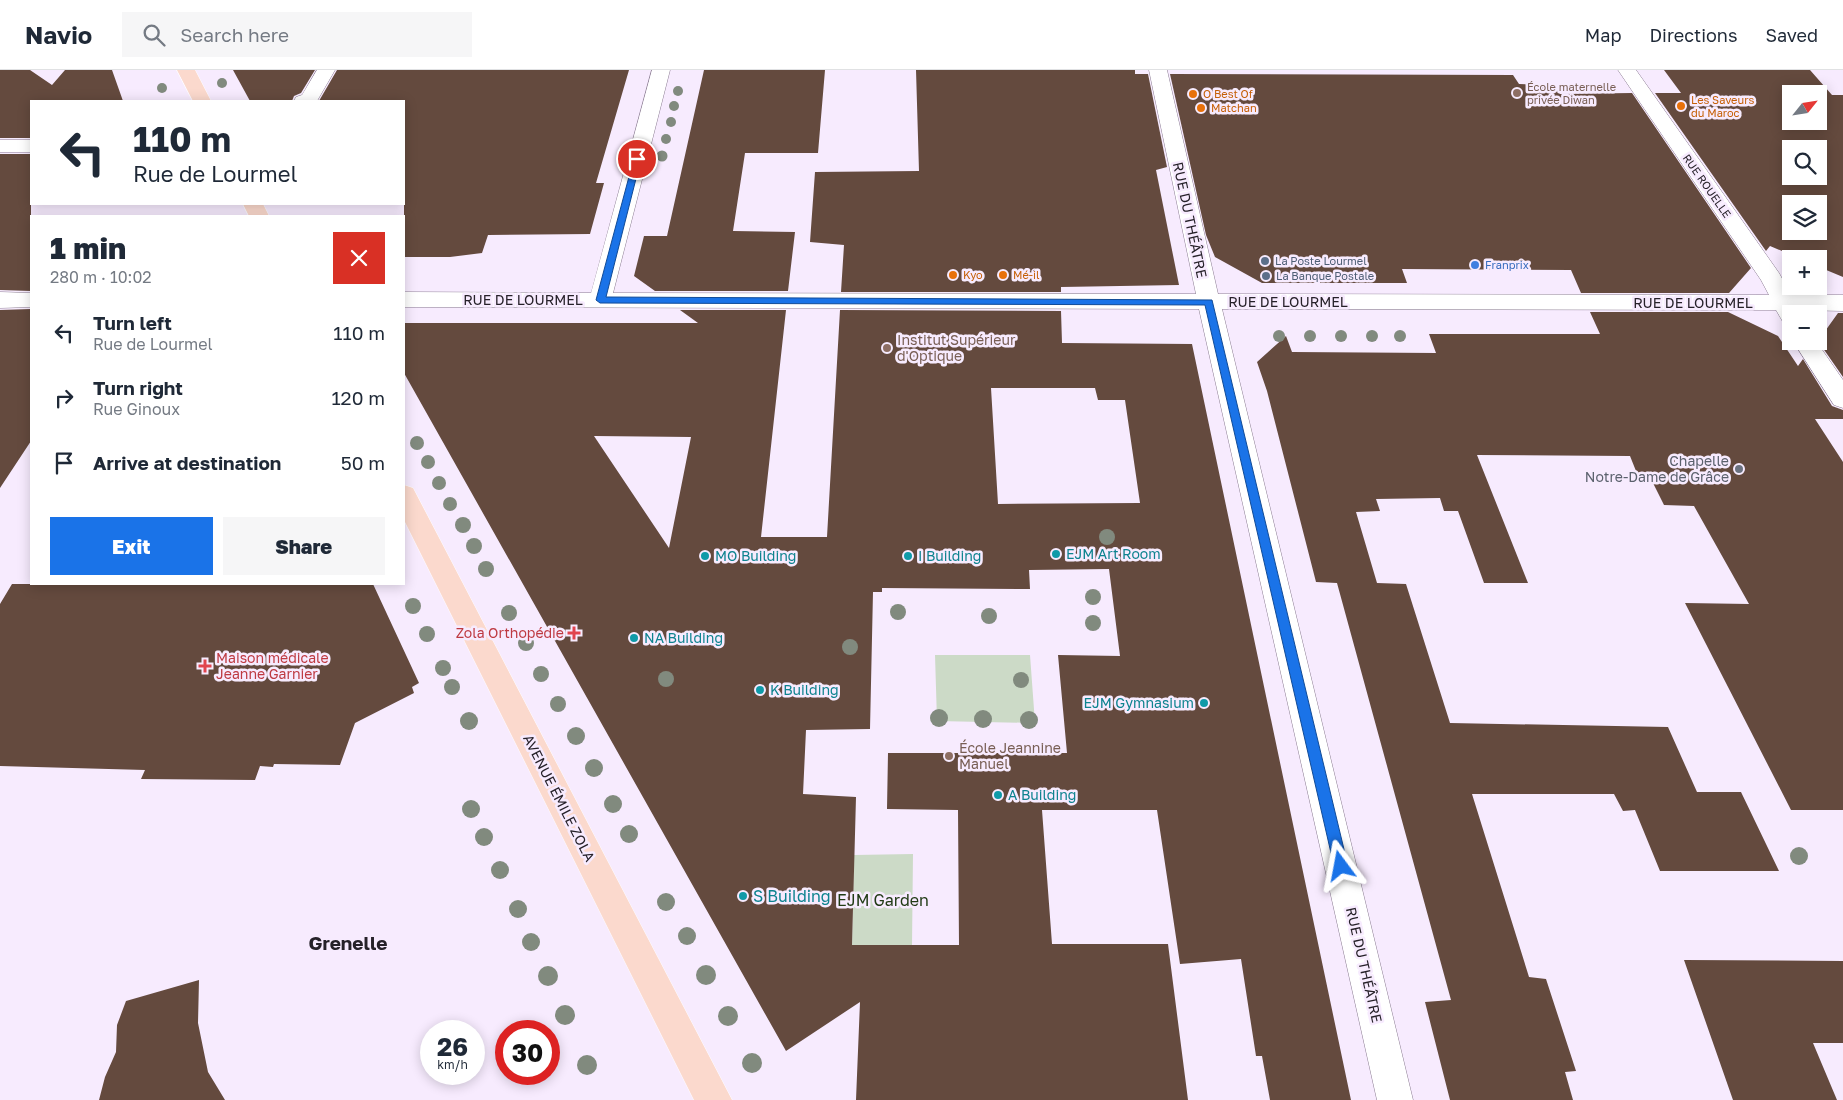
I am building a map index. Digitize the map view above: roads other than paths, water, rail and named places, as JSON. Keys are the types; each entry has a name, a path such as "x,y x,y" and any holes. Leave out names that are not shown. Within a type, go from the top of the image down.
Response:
{"main road":[{"path":"186,70 201,100"},
{"name":"AVENUE ÉMILE ZOLA","path":"405,497 714,1100"}],"street":[{"path":"306,100 309,99 326,70"},
{"path":"600,300 661,70"},
{"name":"RUE DU THÉÂTRE","path":"1158,70 1209,302 1395,1100"},
{"name":"RUE ROUELLE","path":"1627,70 1772,278 1785,305"},
{"path":"0,146 30,146"},
{"path":"0,300 30,300"},
{"name":"RUE DE LOURMEL","path":"405,300 1209,302 1782,311"},
{"name":"RUE DE LOURMEL","path":"1827,305 1843,303"},
{"path":"1810,350 1843,399"}],"place":[{"name":"École maternelle privée Diwan","path":"1517,93"},
{"name":"O Best Of","path":"1193,94"},
{"name":"Les Saveurs du Maroc","path":"1681,106"},
{"name":"Matchan","path":"1201,108"},
{"name":"La Poste Lourmel","path":"1265,261"},
{"name":"Franprix","path":"1475,265"},
{"name":"Kyo","path":"953,275"},
{"name":"Mé-il","path":"1003,275"},
{"name":"La Banque Postale","path":"1266,276"},
{"name":"Institut Supérieur d'Optique","path":"887,348"},
{"name":"Chapelle Notre-Dame de Grâce","path":"1739,469"},
{"name":"EJM Art Room","path":"1056,554"},
{"name":"MO Building","path":"705,556"},
{"name":"I Building","path":"908,556"},
{"name":"Zola Orthopédie","path":"574,633"},
{"name":"NA Building","path":"634,638"},
{"name":"Maison médicale Jeanne Garnier","path":"205,666"},
{"name":"K Building","path":"760,690"},
{"name":"EJM Gymnasium","path":"1204,703"},
{"name":"École Jeannine Manuel","path":"949,756"},
{"name":"A Building","path":"998,795"},
{"name":"S Building","path":"743,896"}],"district":[{"name":"Grenelle","path":"348,943"}],"park label":[{"name":"EJM Garden","path":"883,900"}]}
